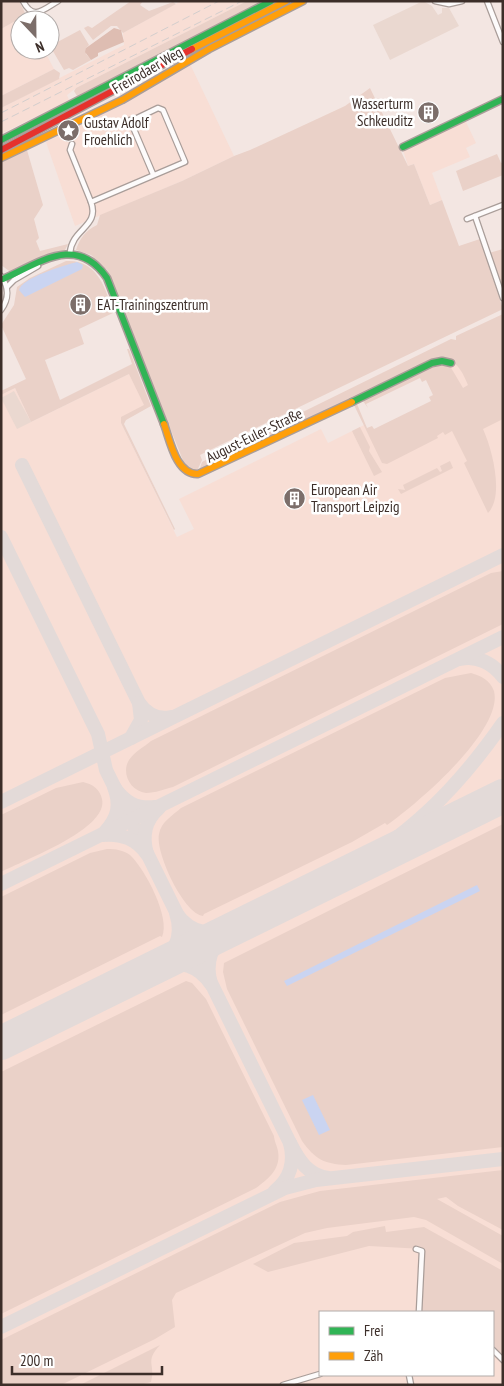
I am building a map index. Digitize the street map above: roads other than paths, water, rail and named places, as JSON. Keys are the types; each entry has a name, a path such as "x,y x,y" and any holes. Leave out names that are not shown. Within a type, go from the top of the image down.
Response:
{"street":[{"path":"23,1 32,13 38,12 58,1"},
{"path":"1,150 79,104 271,1"},
{"path":"1,140 79,104 286,1"},
{"name":"Freirodaer Weg","path":"1,158 117,102 209,49 303,1"},
{"path":"436,1 449,4 462,1"},
{"path":"487,1 503,42"},
{"path":"403,147 503,99"},
{"path":"91,202 153,174 160,174 183,164 185,159 161,108 130,120 153,174"},
{"path":"1,310 6,300 7,287 2,278 70,253 74,238 94,216 91,202 70,150 72,144"},
{"path":"467,219 503,205"},
{"path":"475,216 503,298"},
{"name":"August-Euler-Straße","path":"70,253 93,259 103,271 179,464 184,471 193,475 206,472 432,363 442,361 451,363"},
{"path":"7,287 14,280 49,260"},
{"path":"416,1249 422,1251 419,1311"},
{"path":"494,1351 503,1360"},
{"path":"283,1385 319,1374"}],"water":[{"path":"77,262 83,265 82,269 25,297 19,290 22,285 35,277"},
{"path":"477,885 480,891 287,986 284,981"},
{"path":"313,1095 330,1130 319,1135 302,1100"}],"railway":[{"path":"1,113 219,1"},
{"path":"1,122 242,1"}],"place":[{"name":"Wasserturm Schkeuditz","path":"429,112"},
{"name":"Gustav Adolf Froehlich","path":"68,131"},
{"name":"EAT-Trainingszentrum","path":"81,304"},
{"name":"European Air Transport Leipzig","path":"295,498"}]}
